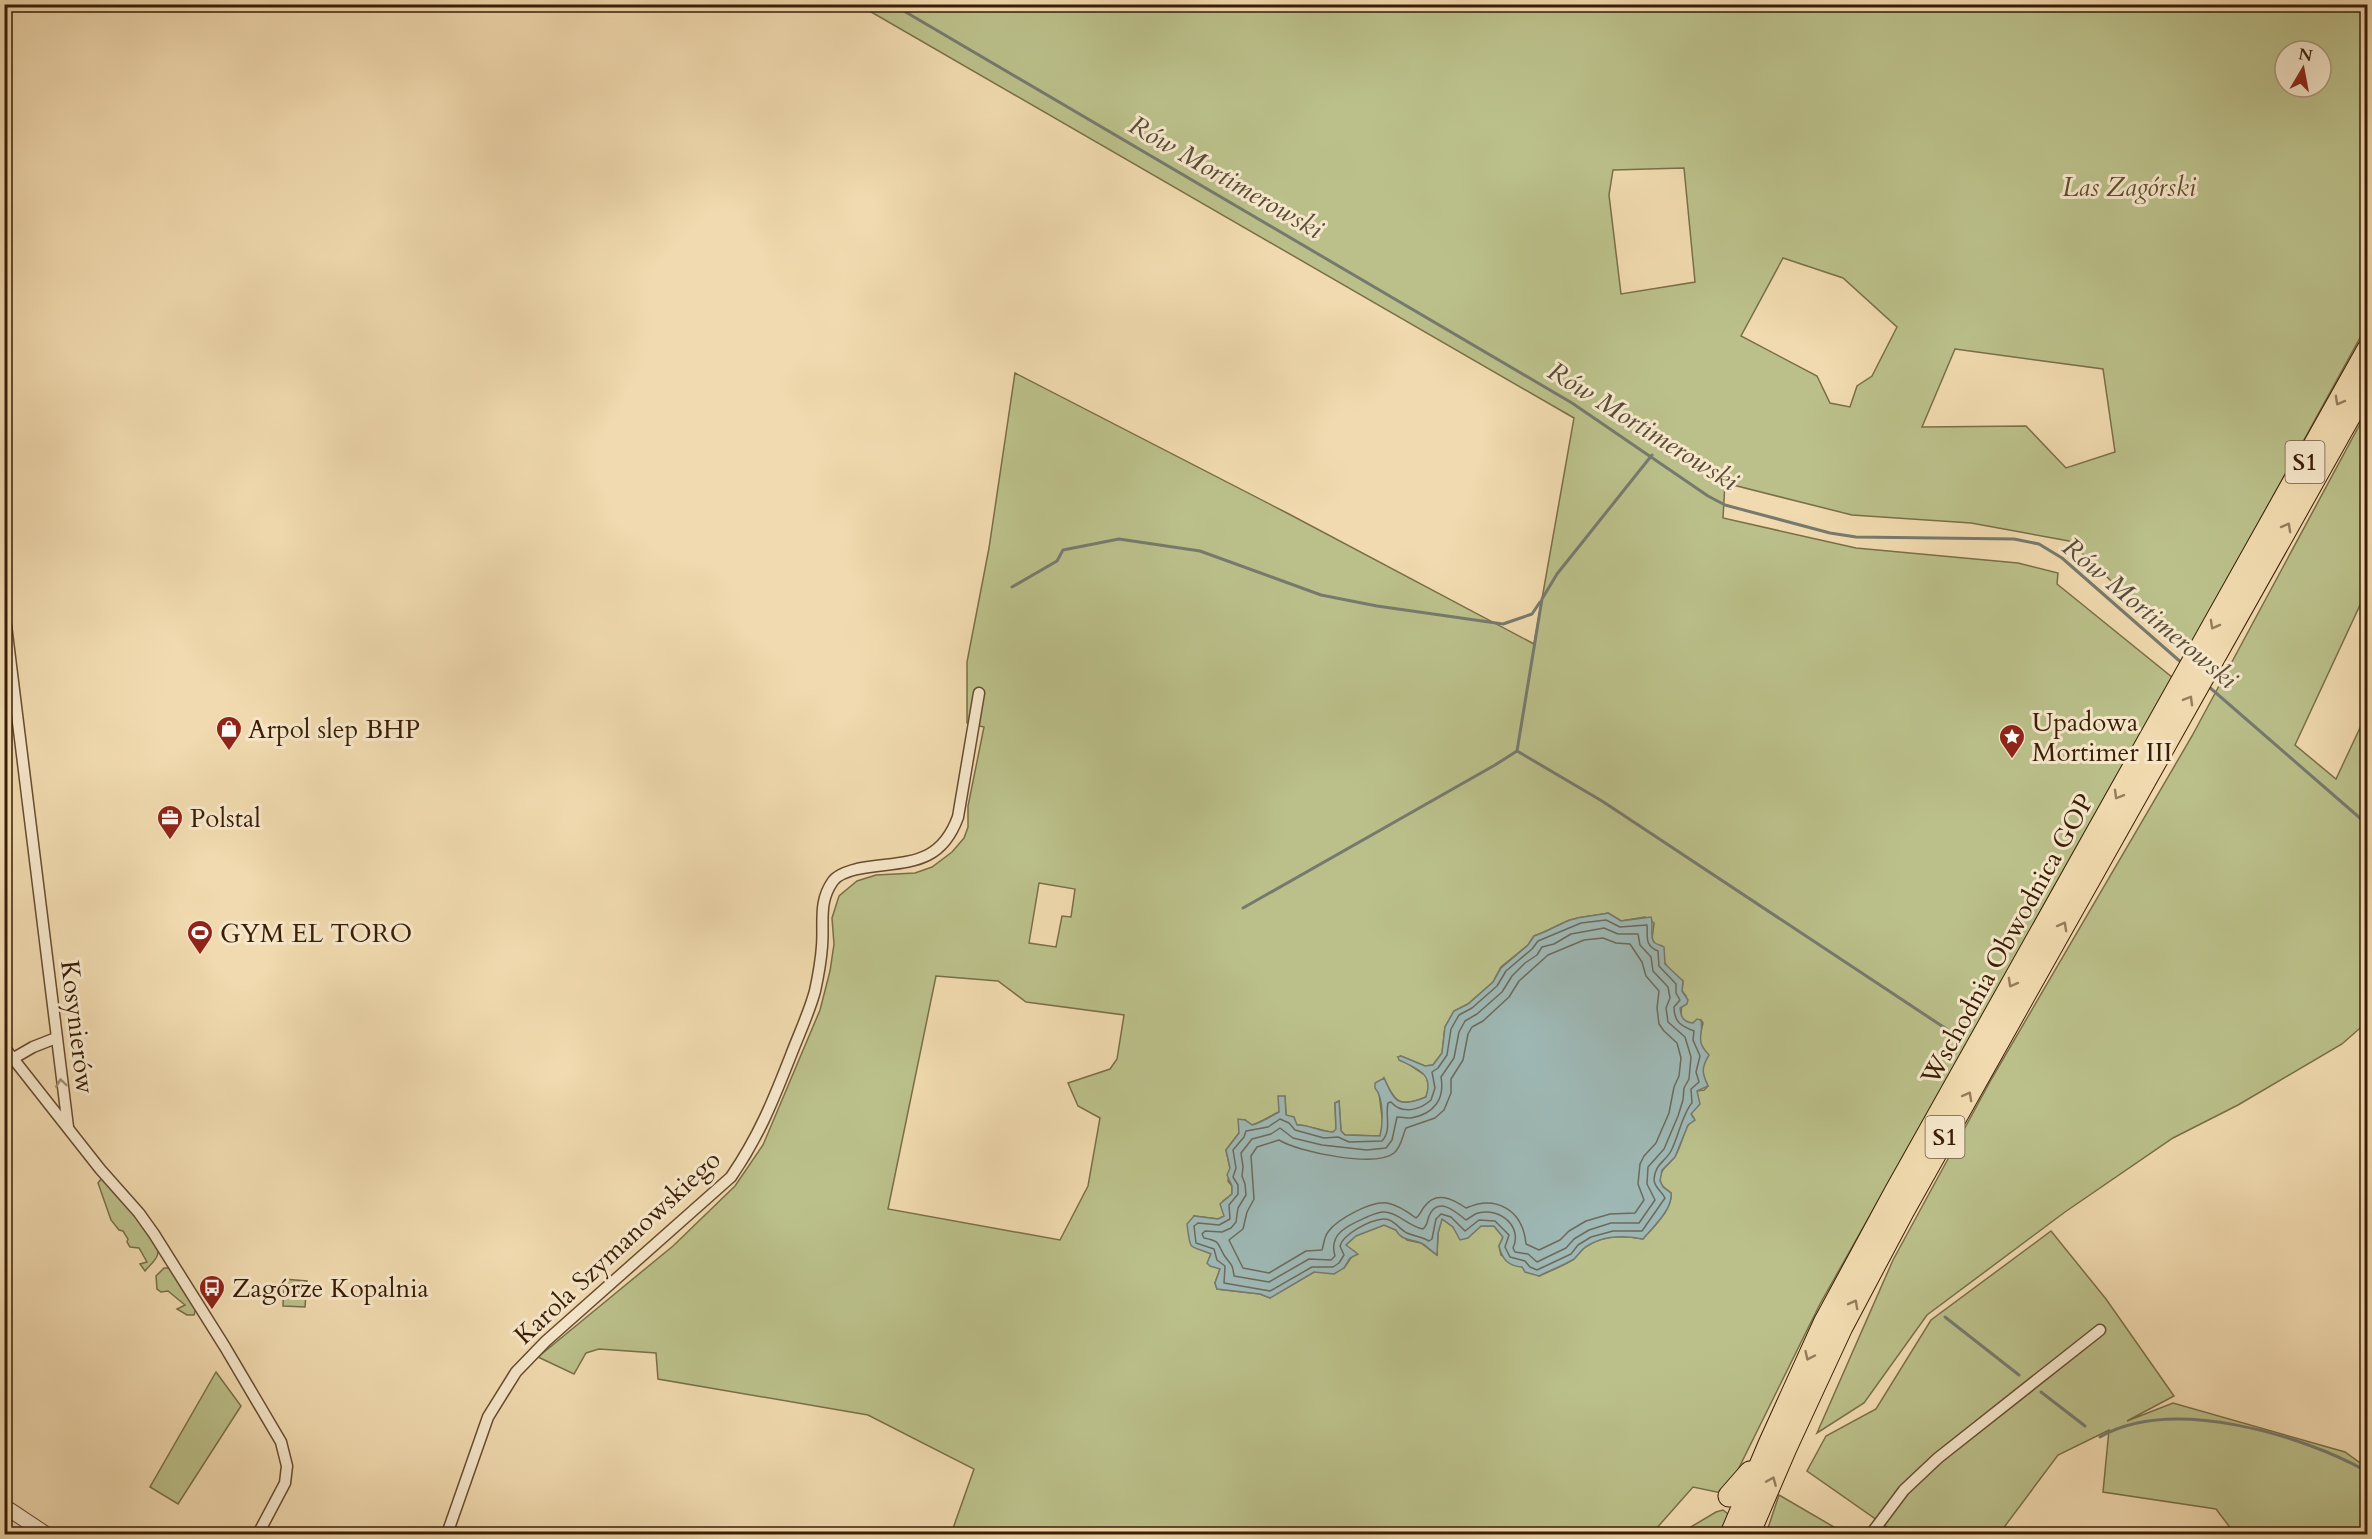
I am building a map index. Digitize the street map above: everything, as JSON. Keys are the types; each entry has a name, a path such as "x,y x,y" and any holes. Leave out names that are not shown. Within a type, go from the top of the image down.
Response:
{"highway":[{"name":"Wschodnia Obwodnica GOP","path":"2251,576 2367,349"},
{"name":"Wschodnia Obwodnica GOP","path":"1731,1534 1769,1444 1835,1303 2251,576 2367,384"},
{"name":"Wschodnia Obwodnica GOP","path":"1749,1534 1842,1327 2154,748"},
{"path":"1729,1496 1744,1481 1769,1444"}],"street":[{"name":"Kosynierów","path":"4,609 68,1128"},
{"name":"Karola Szymanowskiego","path":"447,1534 488,1417 516,1372 546,1341 723,1184 751,1148 765,1121 809,1010 822,947 822,908 825,894 835,878 849,870 916,861 931,854 951,835 958,817 979,693"},
{"path":"14,1058 56,1038"},
{"path":"4,1047 154,1234 212,1324 281,1442 287,1466 285,1483 258,1534"},
{"path":"1871,1534 1904,1490 1938,1458 2100,1330"},
{"path":"4,1506 46,1534"}],"green space":[{"name":"Las Zagórski","path":"859,5 2367,5 2367,325 2187,653 2069,541 1971,523 1852,515 1725,483 1723,518 1856,548 2018,563 2058,573 2057,584 2173,678 1820,1304 1726,1494 1693,1487 1655,1530 1647,1534 951,1534 974,1469 868,1415 658,1379 656,1353 599,1349 586,1353 574,1374 538,1357 673,1246 735,1186 763,1145 820,1010 830,971 834,944 832,918 839,896 857,881 876,875 915,873 932,867 952,852 964,838 968,827 968,806 984,727 967,723 967,662 989,548 1015,373 1534,644 1574,418","holes":["1684,168 1695,282 1621,294 1609,195 1613,170","1783,258 1843,278 1897,327 1872,376 1857,386 1850,407 1830,403 1817,376 1741,336","1955,349 2103,369 2115,452 2066,468 2026,426 1922,427","1039,883 1075,889 1071,917 1062,916 1056,947 1029,943","1608,913 1621,921 1645,917 1654,923 1652,939 1669,970 1683,981 1682,991 1686,996 1681,1013 1682,1018 1688,1023 1701,1020 1703,1023 1699,1039 1702,1073 1708,1086 1704,1090 1697,1091 1699,1101 1691,1114 1694,1118 1675,1156 1661,1174 1662,1185 1671,1193 1669,1205 1662,1218 1643,1239 1620,1237 1597,1241 1583,1249 1574,1259 1539,1276 1501,1255 1499,1246 1503,1237 1494,1226 1481,1226 1475,1231 1458,1234 1442,1219 1438,1233 1437,1255 1421,1243 1407,1240 1396,1230 1384,1225 1355,1236 1345,1246 1355,1252 1344,1268 1314,1272 1270,1298 1260,1294 1217,1289 1215,1283 1220,1269 1209,1259 1211,1254 1208,1252 1194,1216 1218,1219 1225,1216 1223,1201 1232,1194 1232,1186 1228,1181 1230,1168 1226,1150 1239,1133 1245,1120 1252,1125 1279,1112 1285,1096 1286,1116 1297,1125 1333,1132 1336,1130 1335,1103 1339,1101 1341,1131 1345,1135 1380,1136 1383,1125 1379,1093 1384,1078 1399,1101 1410,1102 1426,1097 1429,1087 1426,1076 1398,1057 1401,1056 1425,1066 1433,1065 1442,1053 1445,1027 1454,1011 1468,1004 1493,982 1501,967 1528,945 1534,936 1570,920","936,976 998,981 1026,1002 1124,1015 1117,1059 1110,1069 1068,1083 1078,1106 1100,1118 1088,1186 1060,1240 888,1209"]},
{"path":"2367,411 2367,590 2295,745 2336,779 2367,713 2367,1022 2342,1044 2238,1105 2173,1138 2065,1212 1927,1315 1864,1403 1817,1433 1893,1260 1992,1078 2192,736"},
{"path":"102,1178 143,1225 156,1245 158,1255 145,1271 140,1264 147,1262 139,1248 130,1247 123,1231 119,1230 111,1220 98,1183"},
{"path":"2051,1231 2106,1299 2174,1396 2127,1421 2173,1403 2345,1452 2367,1468 2367,1534 2235,1534 2216,1509 2103,1492 2109,1430 2058,1455 1999,1534 1897,1534 1807,1471 1826,1436 1876,1409 1931,1320"},
{"path":"164,1268 169,1268 196,1308 194,1315 187,1315 177,1309 185,1305 168,1291 161,1292 157,1289 156,1276"},
{"path":"284,1279 307,1281 305,1307 283,1306"},
{"path":"216,1372 241,1406 178,1504 150,1487"},
{"path":"1779,1495 1846,1534 1766,1534"},
{"path":"1723,1510 1728,1514 1723,1534 1679,1534 1716,1512"}],"water":[{"path":"1608,913 1621,921 1651,917 1653,941 1664,947 1665,964 1683,981 1682,991 1688,1000 1687,1004 1680,1008 1682,1016 1693,1023 1697,1019 1701,1020 1701,1041 1704,1050 1709,1055 1703,1070 1708,1086 1697,1091 1700,1104 1691,1114 1695,1120 1688,1125 1675,1157 1662,1170 1660,1181 1663,1187 1671,1193 1669,1205 1662,1218 1643,1239 1620,1237 1597,1241 1583,1249 1574,1259 1539,1276 1525,1272 1522,1267 1506,1261 1499,1246 1503,1237 1494,1226 1481,1226 1468,1238 1460,1240 1453,1227 1442,1219 1438,1233 1437,1255 1421,1243 1404,1238 1396,1230 1384,1225 1356,1236 1346,1245 1358,1254 1350,1258 1344,1268 1334,1274 1314,1272 1270,1298 1260,1294 1217,1289 1215,1283 1220,1269 1207,1263 1211,1254 1194,1248 1190,1244 1187,1224 1194,1216 1218,1219 1224,1216 1220,1204 1232,1194 1232,1186 1227,1175 1230,1168 1226,1150 1239,1133 1238,1119 1245,1120 1252,1125 1263,1121 1279,1112 1278,1096 1285,1096 1286,1115 1294,1117 1297,1125 1333,1132 1336,1129 1335,1103 1339,1101 1341,1131 1345,1135 1380,1136 1382,1111 1375,1083 1384,1078 1395,1098 1404,1102 1426,1097 1428,1089 1426,1077 1412,1066 1399,1060 1398,1057 1401,1056 1425,1066 1433,1065 1442,1053 1445,1027 1454,1011 1468,1004 1493,982 1501,968 1528,945 1534,936 1570,920"}],"waterway":[{"name":"Rów Mortimerowski","path":"892,4 1572,403 1708,496 1725,505 1830,533 1856,537 2014,539 2039,544 2062,558 2183,664"},
{"path":"1243,908 1517,751 1542,599 1557,574 1652,455"},
{"path":"1012,587 1057,561 1063,550 1119,539 1200,551 1321,595 1377,606 1503,624 1532,614 1540,602"},
{"name":"Rów Mortimerowski","path":"2208,686 2368,825"},
{"path":"1517,751 1602,801 1957,1036"},
{"path":"1945,1317 2019,1375"},
{"path":"2041,1392 2085,1426"},
{"path":"2100,1437 2129,1425 2162,1420 2198,1420 2272,1433 2308,1445 2368,1472"}],"place":[{"name":"Arpol slep BHP","path":"229,752"},
{"name":"Upadowa Mortimer III","path":"2012,760"},
{"name":"Polstal","path":"170,841"},
{"name":"GYM EL TORO","path":"200,956"},
{"name":"Zagórze Kopalnia","path":"212,1311"}]}
